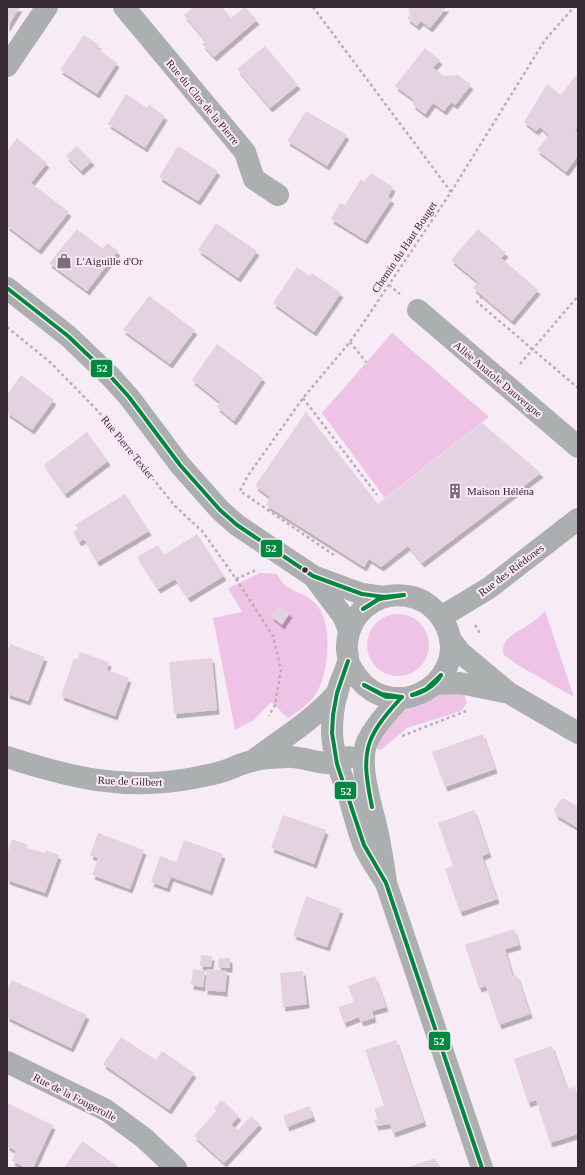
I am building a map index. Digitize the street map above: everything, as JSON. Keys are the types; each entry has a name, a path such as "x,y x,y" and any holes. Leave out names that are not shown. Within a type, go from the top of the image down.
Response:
{"street":[{"path":"7,66 47,7"},
{"name":"Rue du Clos de la Pierre","path":"124,7 245,152 254,179 278,195"},
{"path":"7,288 68,336 111,377 129,397 180,465 220,510 237,525 313,576 362,594 384,597"},
{"name":"Allée Anatole Dauvergne","path":"418,310 578,447"},
{"name":"Rue des Riédones","path":"441,616 489,588 578,519"},
{"path":"313,576 343,616 349,630"},
{"path":"450,639 450,652 447,664 434,684 424,692 401,698 387,697 368,688 354,674 348,661 346,645 349,630 362,609 372,602 384,597 396,595 421,600 441,616 450,639 461,652 509,693 578,733"},
{"path":"348,661 337,693 332,734 337,764 364,845 386,883 482,1168"},
{"path":"434,684 474,685 509,693"},
{"name":"Rue de Gilbert","path":"7,757 75,778 109,783 132,784 167,782 194,778 223,772 252,760 306,724 321,711 337,693"},
{"path":"386,883 383,859 364,768 364,755 367,742 378,724 401,698"},
{"path":"337,764 367,742"},
{"name":"Rue de Gilbert","path":"252,760 293,756 315,762 337,764"},
{"name":"Rue de la Fougerolle","path":"7,1062 106,1110 144,1138 176,1168"}],"path":[{"path":"313,7 451,192"},
{"name":"Chemin du Haut Bouget","path":"240,491 247,477 303,398 350,342 451,192 545,40 574,7"},
{"path":"482,296 477,302 578,388"},
{"path":"503,384 578,296"},
{"name":"Rue Pierre Texier","path":"7,327 51,363 98,411 175,506 203,532 236,579"},
{"path":"350,342 366,362"},
{"path":"303,398 377,495"}],"shaded area":[{"path":"392,333 489,417 385,498 322,413"},
{"path":"260,573 277,574 285,585 310,599 315,603 321,612 325,622 328,648 324,674 316,694 300,710 288,718 271,702 254,720 235,730 213,618 242,612 228,588"},
{"path":"545,611 574,697 516,664 503,654 503,648 506,640 530,624"},
{"path":"392,614 404,614 420,623 427,633 429,645 427,657 420,667 404,676 392,676 381,671 372,662 367,651 367,639 372,628 381,619"},
{"path":"447,691 463,691 467,703 461,711 407,728 381,750 375,748 388,725 404,710"}],"building":[{"path":"7,7 20,7 7,28"},
{"path":"193,7 222,7 231,18 245,7 257,20 214,57 202,44 206,41 184,15"},
{"path":"406,7 447,7 430,28 421,21 417,26 407,18 410,14 409,9"},
{"path":"84,35 99,45 97,48 117,63 97,94 60,70"},
{"path":"265,46 298,85 270,108 237,69"},
{"path":"425,48 440,60 433,68 444,76 458,75 471,85 455,105 451,102 444,111 433,103 425,114 413,105 413,99 395,86"},
{"path":"576,75 578,77 578,127 575,131 578,133 578,156 566,172 537,150 549,135 540,127 536,131 524,122 547,84 561,95"},
{"path":"126,94 147,108 149,105 165,116 145,148 108,124"},
{"path":"306,111 347,135 327,166 287,141"},
{"path":"17,138 47,163 31,183 69,212 39,250 7,226 7,151"},
{"path":"77,146 92,161 81,171 66,156"},
{"path":"178,146 218,171 198,201 159,177"},
{"path":"371,173 393,187 388,197 392,199 365,240 331,219 340,203 345,205 361,179 364,182"},
{"path":"216,223 257,251 238,278 198,250"},
{"path":"77,229 103,249 107,243 118,251 87,291 49,263"},
{"path":"478,229 506,253 501,258 538,290 512,321 473,288 478,282 451,260"},
{"path":"297,267 310,276 312,273 341,293 314,332 273,303"},
{"path":"149,296 195,330 170,364 123,330"},
{"path":"217,344 263,378 234,421 217,407 220,402 192,380"},
{"path":"21,375 54,400 32,430 7,413 7,395"},
{"name":"Maison Héléna","path":"306,412 378,504 482,423 541,473 422,563 408,546 381,567 369,559 364,567 266,505 270,497 255,486"},
{"path":"87,432 108,461 65,494 44,465"},
{"path":"125,494 149,531 97,562 84,539 79,542 73,532 78,529 75,525"},
{"path":"197,534 224,576 188,598 175,579 158,589 137,557 158,545 164,555"},
{"path":"279,605 290,613 282,625 271,616"},
{"path":"10,644 45,657 28,701 7,694 7,652"},
{"path":"80,652 109,662 107,670 129,678 115,716 61,696 74,658 78,659"},
{"path":"212,658 217,710 174,714 169,662"},
{"path":"483,734 495,769 445,787 432,752"},
{"path":"561,799 565,799 578,807 578,828 556,815 554,810"},
{"path":"474,810 489,853 482,856 497,899 460,912 445,869 453,866 438,823"},
{"path":"283,815 326,830 314,864 271,848"},
{"path":"98,833 144,850 130,889 92,875 98,858 90,855"},
{"path":"12,839 28,845 27,848 45,853 46,850 59,855 45,893 7,880 7,854"},
{"path":"184,840 223,854 210,891 171,877 167,888 151,882 160,856 176,862"},
{"path":"306,896 341,909 327,947 293,935"},
{"path":"514,929 519,945 505,949 513,977 517,975 530,1014 499,1025 486,986 479,988 465,945"},
{"path":"201,955 212,956 211,967 200,966"},
{"path":"219,958 230,958 230,968 218,968"},
{"path":"193,969 205,971 203,987 191,985"},
{"path":"207,969 227,971 225,992 205,990"},
{"path":"303,971 307,1004 283,1007 280,973"},
{"path":"375,976 386,1007 372,1011 374,1018 361,1022 359,1017 344,1023 338,1007 354,1002 348,986"},
{"path":"12,980 87,1015 71,1048 7,1017 7,991"},
{"path":"121,1037 156,1060 162,1051 194,1073 169,1110 103,1064"},
{"path":"396,1040 424,1122 393,1133 390,1124 376,1126 374,1121 378,1120 374,1109 384,1105 365,1050"},
{"path":"552,1046 567,1089 575,1087 578,1095 578,1134 550,1143 536,1100 528,1103 514,1059"},
{"path":"222,1100 239,1116 231,1125 238,1130 251,1116 260,1124 224,1163 194,1136 216,1111 214,1108"},
{"path":"7,1103 53,1125 33,1168 26,1168 12,1161 16,1151 7,1146"},
{"path":"309,1106 313,1117 287,1127 283,1116"},
{"path":"82,1141 120,1168 64,1168"},
{"path":"435,1158 439,1168 406,1168"}],"transit line":[{"name":"52","path":"7,288 68,336 111,377 129,397 180,465 220,510 237,525 313,576 362,594 384,597"},
{"name":"52","path":"363,609 382,597 404,595"},
{"name":"52","path":"363,609 379,599 404,595"},
{"name":"52","path":"348,661 337,693 333,715 332,733 337,764 364,845 386,883 482,1168"},
{"name":"52","path":"412,695 426,689 441,675"},
{"name":"52","path":"412,695 429,688 439,679 441,675"},
{"name":"52","path":"364,685 382,694 402,697"},
{"name":"52","path":"364,685 386,697 402,697"},
{"name":"52","path":"372,807 366,760 368,748 372,736 379,725 388,712 401,698"}],"place":[{"name":"L'Aiguille d'Or","path":"64,261"},
{"name":"Maison Héléna","path":"455,491"}]}
